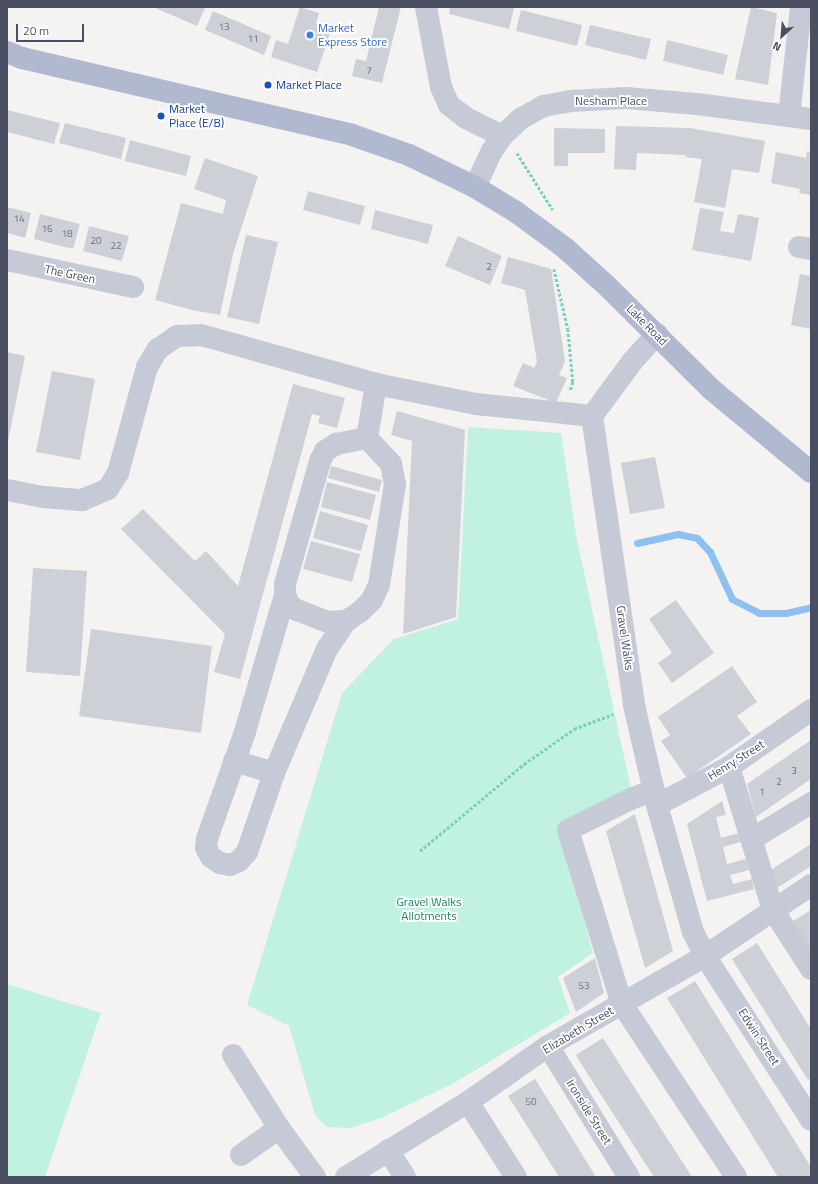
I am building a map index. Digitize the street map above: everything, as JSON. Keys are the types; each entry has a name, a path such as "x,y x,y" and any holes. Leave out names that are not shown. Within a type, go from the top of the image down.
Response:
{"main road":[{"path":"7,52 22,58 352,136 409,155 475,187"},
{"name":"Lake Road","path":"475,187 516,212 566,248 657,334 711,389 811,472"}],"street":[{"path":"426,7 441,87 449,105 466,118 502,136"},
{"path":"789,116 801,7"},
{"name":"Nesham Place","path":"475,187 492,151 502,136 520,119 543,106 571,101 626,98 698,104 811,119"},
{"name":"The Green","path":"7,260 133,287"},
{"path":"7,490 44,497 82,500 108,488 118,473 147,367 158,349 177,336 200,335 376,384 476,404 592,416 632,362 657,334"},
{"path":"367,438 376,384"},
{"name":"Gravel Walks","path":"592,416 634,705 656,797 693,932 705,956"},
{"path":"367,438 391,464 395,484 379,585 372,600 361,611 346,621 327,649 274,773 247,852 240,861 230,864 220,864 211,857 206,848 207,839 234,761 285,595 285,584 320,461 325,451 336,444 367,438"},
{"path":"285,595 289,604 296,610 312,617 328,622 346,621"},
{"name":"Henry Street","path":"622,1004 568,830 630,799 656,797 729,767 811,710"},
{"path":"234,761 274,773"},
{"path":"729,767 773,910 811,969"},
{"path":"752,839 811,803"},
{"name":"Elizabeth Street","path":"346,1177 468,1102 548,1046 705,956 811,885"},
{"name":"Edwin Street","path":"705,956 808,1106"},
{"path":"622,1004 736,1177"},
{"name":"Ironside Street","path":"548,1046 629,1177"},
{"path":"233,1055 279,1128 316,1177"},
{"path":"468,1102 516,1177"},
{"path":"241,1155 279,1128"},
{"path":"388,1150 405,1177"}],"path":[{"path":"420,851 524,764 568,734 634,705"}],"green space":[{"name":"Gravel Walks Allotments","path":"468,427 561,433 576,535 631,789 559,827 593,953 558,977 570,1013 454,1083 381,1118 350,1128 326,1127 315,1115 289,1026 247,1005 342,693 394,639 458,619"},
{"path":"7,984 101,1013 45,1177 7,1177"}],"building":[{"path":"153,7 203,7 205,8 197,26"},
{"name":"Market Express Store","path":"300,7 319,13 316,24 331,30 317,72 271,57 276,40 288,44"},
{"path":"379,7 401,7 382,83 352,76 356,59 366,61"},
{"path":"450,7 514,8 509,29 449,14"},
{"path":"751,7 777,13 768,85 735,79"},
{"path":"521,10 582,25 577,46 516,31"},
{"path":"213,11 271,36 264,55 205,30"},
{"path":"590,25 651,39 646,60 585,45"},
{"path":"667,40 728,55 723,75 663,61"},
{"path":"7,110 60,123 54,144 7,132"},
{"path":"65,123 126,138 121,159 59,143"},
{"path":"616,126 690,128 765,141 759,173 732,169 725,208 694,202 702,159 685,157 686,155 637,153 636,170 614,169"},
{"path":"554,128 605,129 605,153 568,153 568,166 554,166"},
{"path":"130,140 191,156 186,176 125,161"},
{"path":"807,151 811,152 811,195 799,193 800,189 771,183 776,152 806,158"},
{"path":"205,158 258,176 233,254 220,315 192,310 155,300 181,203 223,214 226,200 194,189"},
{"path":"308,191 365,206 360,225 303,210"},
{"path":"7,207 31,213 25,238 7,233"},
{"path":"700,208 724,212 720,231 734,233 738,214 759,218 751,261 692,250"},
{"path":"375,210 433,225 428,244 371,229"},
{"path":"40,214 80,224 73,249 34,239"},
{"path":"89,226 129,236 122,261 83,251"},
{"path":"246,235 278,242 259,324 227,317"},
{"path":"458,236 502,256 490,285 445,266"},
{"path":"508,257 551,269 565,361 559,375 567,378 556,403 513,386 523,363 534,368 537,362 525,290 501,283"},
{"path":"800,274 811,276 811,329 791,325"},
{"path":"7,352 25,356 8,442 7,442"},
{"path":"52,371 95,379 80,460 36,452"},
{"path":"293,384 345,398 337,428 318,423 320,416 312,414 240,679 214,672 225,634 121,529 143,509 195,561 206,551 238,586"},
{"path":"397,411 465,430 456,617 403,634 412,441 391,435"},
{"path":"655,457 665,508 630,514 621,463"},
{"path":"331,466 382,480 379,492 328,478"},
{"path":"327,482 376,495 370,520 321,507"},
{"path":"320,511 368,525 361,551 313,538"},
{"path":"311,541 360,554 352,582 303,569"},
{"path":"33,568 87,571 80,676 26,672"},
{"path":"676,600 714,653 672,683 658,663 672,653 649,619"},
{"path":"91,629 212,646 201,733 79,716"},
{"path":"732,666 757,702 737,716 751,734 687,778 661,741 670,735 658,717"},
{"path":"811,740 811,779 756,817 747,784"},
{"path":"722,801 726,815 716,817 721,838 739,833 741,842 723,847 727,864 746,859 749,870 730,875 733,884 752,879 754,889 707,901 687,824"},
{"path":"635,814 673,951 645,968 606,831"},
{"path":"811,844 811,866 774,890 769,871"},
{"path":"811,910 811,949 793,921"},
{"path":"757,943 811,1029 811,1078 808,1080 732,959"},
{"path":"595,958 604,993 576,1012 563,978"},
{"path":"695,981 811,1167 811,1177 778,1177 667,998"},
{"path":"603,1038 692,1177 654,1177 585,1070 576,1055"},
{"path":"535,1079 596,1177 559,1177 508,1096"}],"waterway":[{"path":"637,543 678,534 697,538 710,552 732,599 759,613 786,613 811,607"}],"place":[{"name":"Market Express Store","path":"310,35"},
{"name":"Market Place","path":"268,85"},
{"name":"Market Place (E/B)","path":"161,116"}]}
